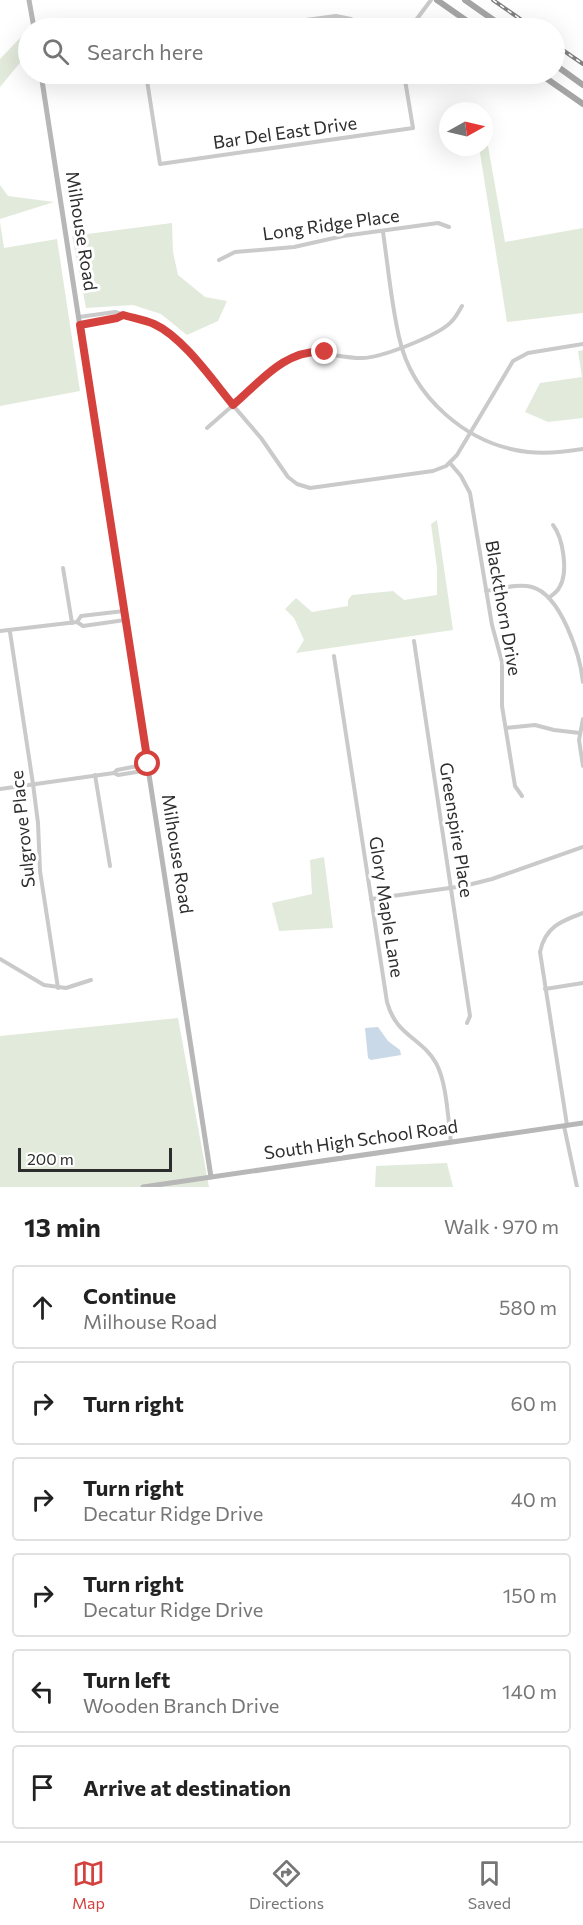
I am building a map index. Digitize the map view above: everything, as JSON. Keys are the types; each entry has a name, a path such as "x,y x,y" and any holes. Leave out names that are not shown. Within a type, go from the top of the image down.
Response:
{"main road":[{"path":"437,0 463,18"},
{"path":"465,0 491,18"},
{"path":"565,71 583,84"},
{"path":"554,84 583,104"}],"street":[{"path":"29,0 32,18"},
{"path":"418,18 431,0"},
{"path":"321,18 336,16 346,18"},
{"name":"Milhouse Road","path":"43,84 211,1177"},
{"name":"Bar Del East Drive","path":"148,84 160,164 413,128 406,84"},
{"name":"Long Ridge Place","path":"219,261 235,252 294,247 343,236 438,223 449,227"},
{"path":"383,232 398,336 411,369 425,393 445,414 470,433 488,442 519,451 549,453 583,449"},
{"path":"207,428 278,366 295,356 314,352 365,358 402,347 452,323 462,306"},
{"path":"79,317 115,312 154,324 174,337 261,438 288,477 304,487 318,488 433,471 450,463 457,456 507,368 516,358 532,352 583,344"},
{"path":"80,325 123,315"},
{"name":"Blackthorn Drive","path":"450,463 461,476 470,493 493,630 502,662 502,706 514,786 522,796"},
{"path":"549,598 560,587 565,572 560,534 553,525"},
{"path":"63,568 74,622"},
{"path":"486,591 524,586 536,588 549,598 572,640 583,682"},
{"path":"0,632 74,622 81,616 124,610"},
{"path":"74,622 83,626 125,620"},
{"name":"Sulgrove Place","path":"10,632 33,784 40,871 58,988"},
{"name":"Greenspire Place","path":"414,640 470,1016 466,1023"},
{"name":"Glory Maple Lane","path":"334,656 391,1016 437,1065 442,1082 451,1142"},
{"path":"583,719 580,733 580,753 583,766"},
{"path":"506,728 532,725 580,733"},
{"path":"0,789 95,775 114,773 118,776 148,767"},
{"path":"95,775 110,866"},
{"path":"371,899 452,888 500,877 583,847"},
{"path":"577,1187 540,952 544,938 559,923 583,913"},
{"path":"0,959 44,985 66,988 92,980"},
{"path":"545,989 583,983"},
{"name":"South High School Road","path":"143,1187 583,1123"}],"shaded area":[{"path":"18,40 18,65 0,87 0,59"},
{"path":"480,156 490,156 505,242 583,228 583,313 507,322"},
{"path":"0,185 8,196 54,202 0,219"},
{"path":"0,222 4,248 57,239 80,391 0,406"},
{"path":"172,223 173,252 178,275 205,297 227,301 218,321 187,335 161,314 133,305 86,308 72,236"},
{"path":"583,350 583,418 548,422 525,412 540,383 582,377 578,351"},
{"path":"437,520 453,630 296,653 304,640 294,618 285,609 296,598 312,612 348,606 348,600 352,595 393,591 404,600 437,595 437,568 431,524"},
{"path":"324,857 333,928 279,931 272,903 312,894 310,860"},
{"path":"178,1018 209,1187 0,1187 0,1036"},
{"path":"447,1163 453,1187 375,1187 376,1166"}],"water":[{"path":"378,1027 388,1041 400,1050 401,1055 371,1060 368,1058 365,1028"}],"railway":[{"path":"493,0 519,18"},
{"path":"565,52 583,64"}],"route":[{"path":"148,764 80,325 123,315 154,324 174,337 233,405 286,360 305,353 325,352"}]}
